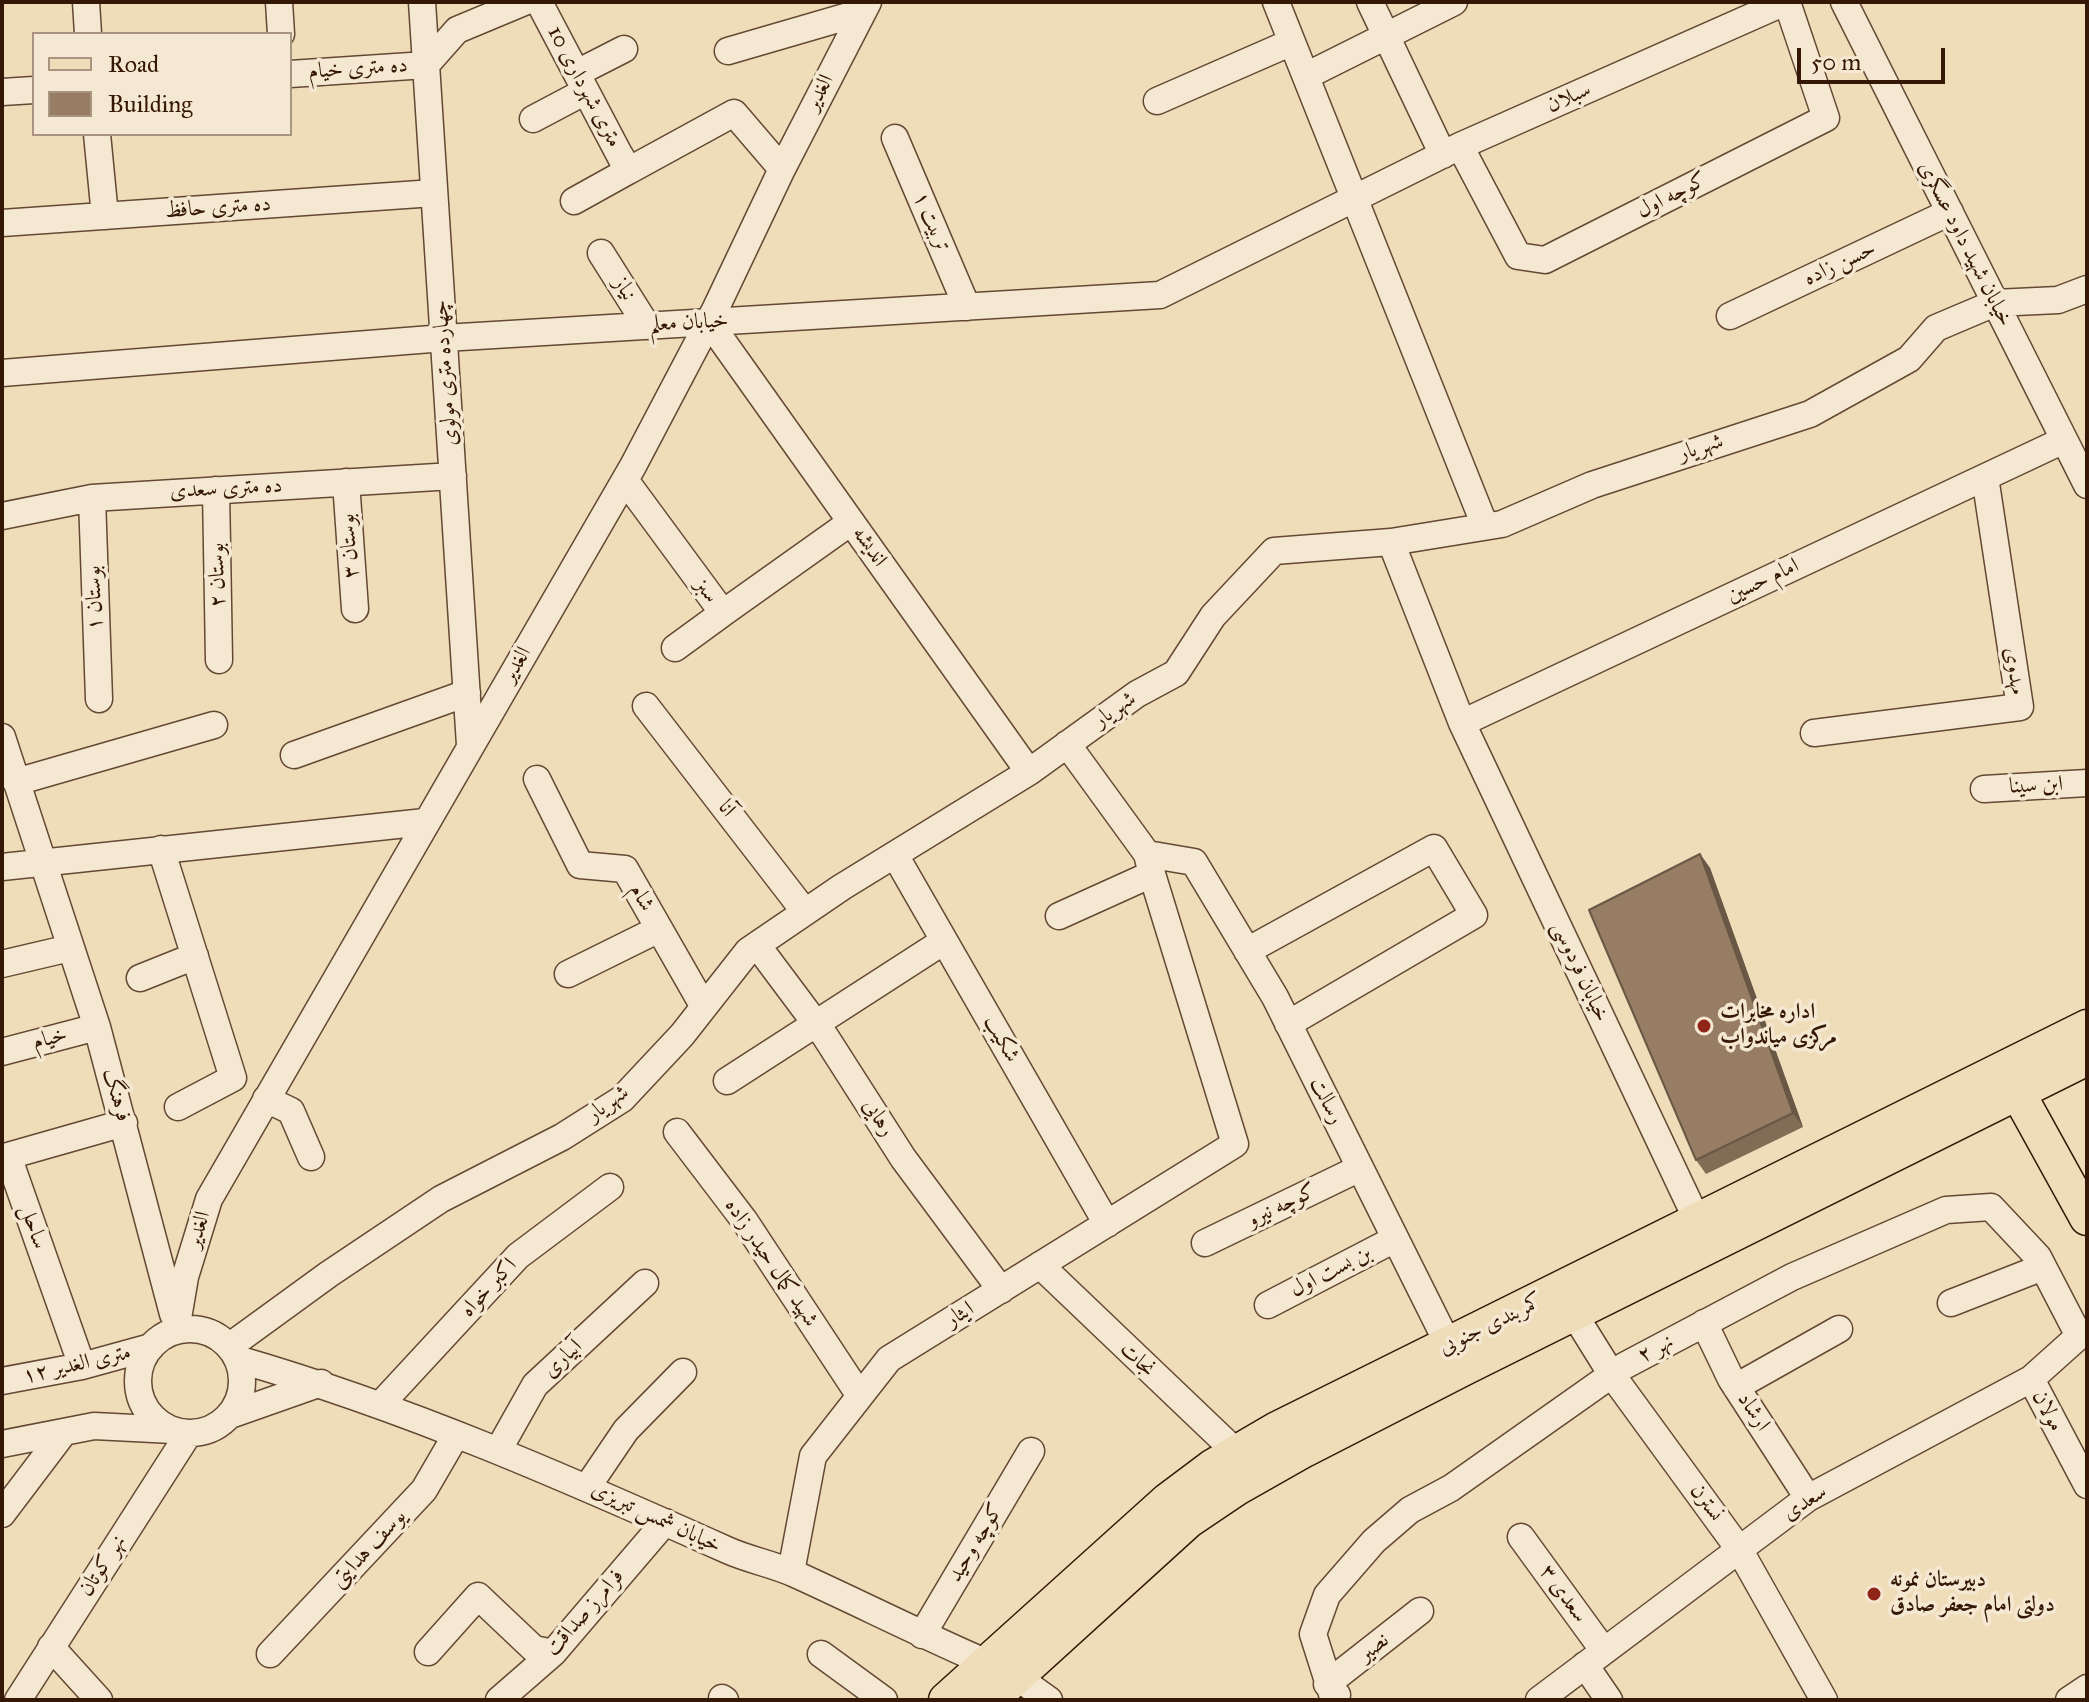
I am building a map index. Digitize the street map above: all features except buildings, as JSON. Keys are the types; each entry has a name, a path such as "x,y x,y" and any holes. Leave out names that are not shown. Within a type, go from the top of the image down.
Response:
{"main road":[{"name":"کمربندی جنوبی","path":"946,1700 1002,1670 1188,1521 1237,1488 1304,1450 1574,1314 2012,1081 2087,1027"},
{"name":"کمربندی جنوبی","path":"991,1700 1002,1670 1168,1500 1237,1453 1698,1222 2012,1081 2087,1058"},
{"path":"2012,1081 2087,1218"}],"street":[{"path":"86,2 88,32"},
{"path":"279,2 281,32"},
{"name":"چهارده متری مولوی","path":"422,2 470,745"},
{"path":"426,65 457,30 524,2"},
{"path":"539,2 628,171 574,201"},
{"name":"10 متری شهرداری","path":"539,2 628,171 734,113 782,169"},
{"path":"1276,2 1485,526"},
{"path":"1370,2 1451,151"},
{"path":"1306,76 1454,2"},
{"name":"سبلان","path":"1354,197 1786,2"},
{"name":"کوچه اول","path":"1451,151 1518,256 1545,260 1826,118 1786,2"},
{"name":"خیابان شهید داود عسگری","path":"1844,2 2087,485"},
{"path":"728,51 865,7"},
{"name":"الغدیر","path":"176,1330 185,1277 209,1199 625,480 709,322 782,169 865,7"},
{"path":"1157,101 1292,42"},
{"path":"533,119 624,49"},
{"name":"ده متری خیام","path":"292,74 426,65"},
{"path":"2,92 32,90"},
{"path":"97,136 105,216"},
{"name":"تربیت ۱","path":"895,138 967,307"},
{"name":"ده متری حافظ","path":"2,223 434,193"},
{"name":"خیابان معلم","path":"2,373 444,338 1160,295 1354,197"},
{"name":"حسن زاده","path":"1730,316 1950,212"},
{"name":"نیاز","path":"601,253 647,326"},
{"name":"شهریار","path":"234,1353 329,1274 441,1199 562,1137 622,1099 757,945 1029,772 1137,694 1176,673 1213,616 1274,551 1391,542 1502,524 1607,479 1810,414 1909,359 1936,328 1995,303 2058,300 2087,289"},
{"name":"اندیشه","path":"709,322 1029,772"},
{"name":"امام حسین","path":"1462,723 2064,440"},
{"name":"ده متری سعدی","path":"2,516 92,498 453,476"},
{"name":"مهدوی","path":"1814,733 2020,707 1985,477"},
{"name":"سبز","path":"625,480 723,613 851,522"},
{"name":"بوستان ۳","path":"346,482 355,609"},
{"name":"بوستان ۲","path":"216,490 219,660"},
{"name":"بوستان ۱","path":"92,498 99,699"},
{"name":"خیابان فردوسی","path":"1391,542 1462,723 1698,1222"},
{"path":"675,648 723,613"},
{"path":"294,755 467,693"},
{"name":"آنا","path":"646,706 805,912"},
{"path":"16,782 214,725"},
{"name":"فرهنگ","path":"2,737 97,1027 176,1330"},
{"path":"1059,916 1149,864 1067,744"},
{"name":"شام","path":"537,779 580,865 625,869 704,1007"},
{"name":"ابن سینا","path":"1984,789 2087,783"},
{"path":"2,867 425,822"},
{"path":"1247,951 1434,848 1474,915 1288,1024"},
{"path":"161,849 233,1078 178,1107"},
{"name":"شکیب","path":"895,855 1107,1224"},
{"name":"رسالت","path":"1149,864 1194,862 1288,1024 1449,1346"},
{"name":"ایثار","path":"791,1572 813,1456 889,1359 1235,1144 1149,864"},
{"path":"568,974 659,929"},
{"path":"727,1081 944,941"},
{"name":"رهایی","path":"757,945 816,1024 903,1158 1001,1290"},
{"path":"2,964 70,948"},
{"path":"140,978 195,956"},
{"name":"خیام","path":"2,1052 97,1027"},
{"path":"266,1099 291,1111 311,1157"},
{"name":"ساحل","path":"82,1366 8,1156 124,1123"},
{"name":"شهید کمال حیدر زاده","path":"677,1132 744,1220 860,1396"},
{"name":"کوچه نیرو","path":"1205,1243 1360,1168"},
{"name":"اکبر خواه","path":"381,1404 518,1256 610,1187"},
{"name":"نهر ۲","path":"1334,1695 1313,1634 1327,1595 1374,1541 1410,1510 1451,1488 1612,1375 1792,1277 1946,1210 1991,1207 2038,1257 2083,1335"},
{"name":"بن بست اول","path":"1268,1305 1395,1239"},
{"name":"نجات","path":"1040,1265 1237,1453"},
{"path":"1951,1303 2043,1267"},
{"name":"آبیاری","path":"499,1449 535,1385 645,1283"},
{"name":"نسترن","path":"1574,1314 1612,1375 1739,1549 1813,1696"},
{"name":"ارشاد","path":"1704,1323 1736,1387 1808,1498"},
{"path":"1736,1387 1839,1329"},
{"path":"2,1444 94,1426 182,1432 218,1426 230,1415 243,1388 234,1353 205,1331 176,1330 151,1347 142,1360 138,1389 150,1415 182,1432"},
{"name":"سعدی","path":"1539,1700 1808,1498 2031,1379 2083,1335"},
{"name":"۱۲ متری الغدیر","path":"2,1381 82,1366 151,1347"},
{"name":"خیابان شمس تبریزی","path":"234,1353 499,1449 732,1552 791,1572 1002,1670 1049,1700"},
{"path":"588,1486 626,1430 683,1372"},
{"name":"مولان","path":"2031,1379 2087,1485"},
{"path":"230,1415 321,1383"},
{"path":"2,1514 64,1432"},
{"name":"نهر کوتان","path":"18,1700 182,1432"},
{"name":"یوسف هدایتی","path":"270,1654 424,1490 456,1435"},
{"name":"کوچه وحید","path":"922,1635 1031,1451"},
{"name":"فرامرز صداقت","path":"499,1700 553,1653 665,1522"},
{"name":"سعدی ۳","path":"1521,1537 1595,1658 1609,1700"},
{"path":"428,1652 478,1596 534,1649 553,1653"},
{"name":"نصیر","path":"1334,1695 1420,1611"},
{"path":"51,1647 99,1700"},
{"path":"821,1654 884,1700"},
{"path":"2069,1700 2087,1688"}],"place":[{"name":"اداره مخابرات مرکزی میاندواب","path":"1704,1026"},
{"name":"دبیرستان نمونه دولتی امام جعفر صادق","path":"1874,1594"}]}
